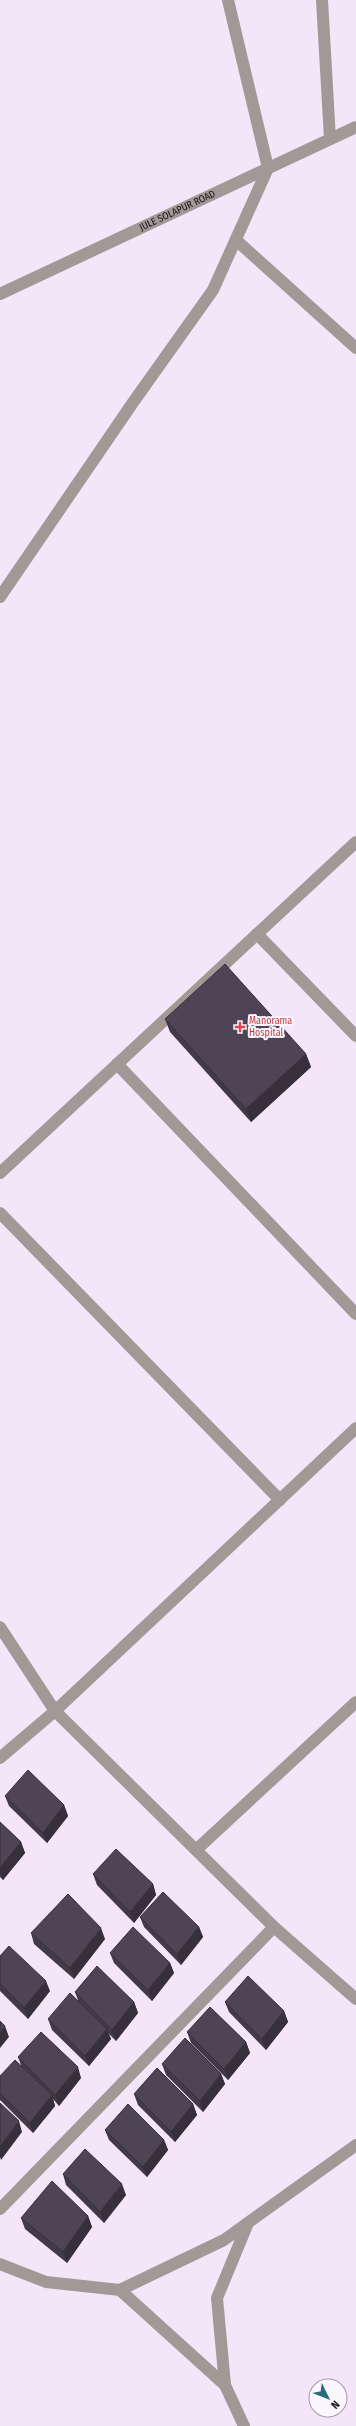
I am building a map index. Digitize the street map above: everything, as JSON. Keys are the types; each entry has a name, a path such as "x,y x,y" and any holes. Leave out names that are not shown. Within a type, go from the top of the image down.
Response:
{"street":[{"path":"0,597 134,401 213,290 268,168 228,0"},
{"path":"322,0 330,139"},
{"name":"JULE SOLAPUR ROAD","path":"0,294 356,127"},
{"path":"236,240 356,348"},
{"path":"0,1172 356,842"},
{"path":"258,934 356,1036"},
{"path":"117,1064 356,1314"},
{"path":"0,1213 280,1500"},
{"path":"0,1758 55,1711 356,1428"},
{"path":"0,1627 55,1711 274,1927 356,1999"},
{"path":"196,1850 354,1708"},
{"path":"0,2208 274,1927"},
{"path":"0,2264 46,2282 120,2290 224,2240 356,2145"},
{"path":"244,2426 225,2385 217,2298 248,2223"},
{"path":"120,2290 225,2385"}],"building":[{"path":"225,964 306,1054 246,1109 165,1019"},
{"path":"28,1770 64,1805 43,1833 5,1796"},
{"path":"0,1822 21,1842 0,1868"},
{"path":"116,1849 153,1884 130,1912 93,1874"},
{"path":"163,1892 199,1927 177,1954 140,1917"},
{"path":"68,1894 101,1928 70,1968 31,1933"},
{"path":"133,1927 170,1963 148,1990 110,1953"},
{"path":"9,1946 46,1981 24,2008 0,1984 0,1956"},
{"path":"97,1966 134,2002 112,2030 75,1992"},
{"path":"248,1976 284,2011 262,2039 225,2002"},
{"path":"70,1993 107,2029 85,2056 48,2019"},
{"path":"210,2007 246,2042 224,2069 187,2032"},
{"path":"0,2021 5,2026 0,2033"},
{"path":"41,2032 78,2067 55,2095 18,2057"},
{"path":"185,2038 221,2074 200,2101 162,2064"},
{"path":"15,2060 52,2095 30,2123 0,2093 0,2076"},
{"path":"157,2068 193,2104 171,2132 134,2094"},
{"path":"0,2103 19,2121 0,2146"},
{"path":"128,2104 164,2140 143,2167 105,2130"},
{"path":"85,2149 122,2184 100,2212 63,2174"},
{"path":"52,2181 88,2216 63,2252 21,2218"}],"place":[{"name":"Manorama Hospital","path":"240,1027"}]}
